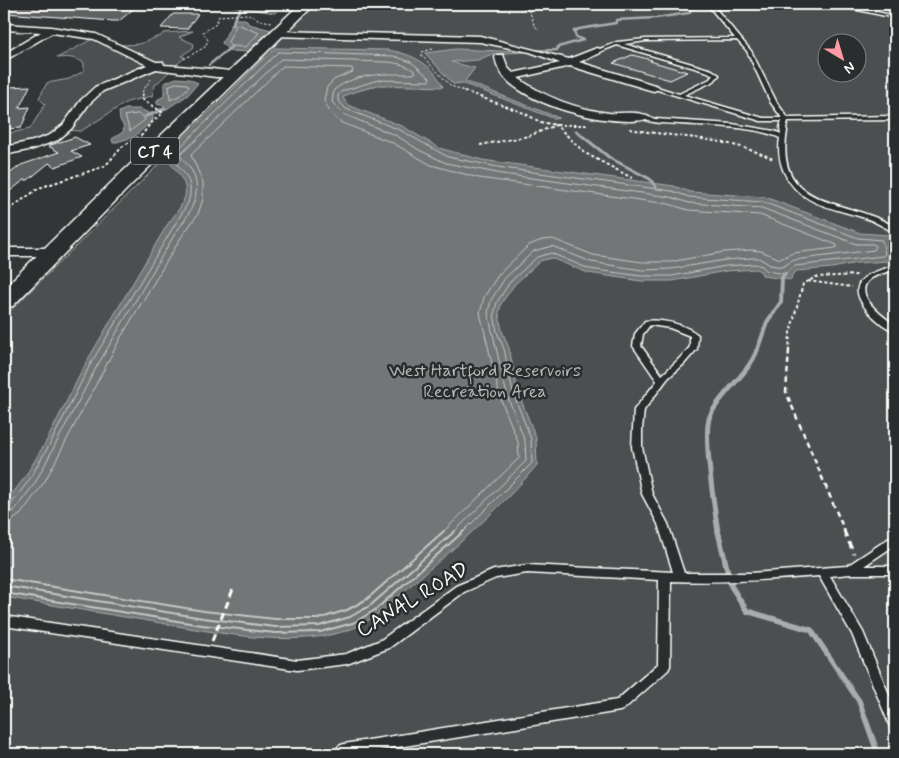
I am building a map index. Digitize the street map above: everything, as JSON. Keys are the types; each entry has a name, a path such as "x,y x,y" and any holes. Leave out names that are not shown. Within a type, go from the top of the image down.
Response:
{"main road":[{"name":"CT 4","path":"4,301 236,74 277,28 308,4"}],"street":[{"path":"4,25 79,33 102,39 159,64 216,74 236,74"},
{"path":"277,28 480,39 531,51 654,88"},
{"path":"4,58 53,29"},
{"path":"510,77 540,72 597,51"},
{"path":"500,56 503,69 523,88 563,104 608,116 642,117"},
{"path":"4,151 35,144 52,137 66,128 85,101 99,89 159,64"},
{"path":"4,252 52,252"}],"lane":[{"path":"786,120 774,103 757,65 739,39 713,8 719,5 844,6 895,16"},
{"path":"597,51 617,44 646,40 739,39"},
{"path":"617,44 710,71 716,75 712,80 680,95"},
{"path":"654,88 763,120 895,118"},
{"path":"642,117 655,121 732,126 774,133 783,137"},
{"path":"786,120 780,151 793,185 804,194 880,221 895,230"},
{"path":"895,268 869,275 861,283 860,290 866,302 895,330"},
{"path":"661,380 637,346 639,334 648,323 662,323 680,327 694,335 694,347 661,380 639,410 638,447 648,494 663,524 680,576"},
{"path":"853,567 895,540"},
{"path":"704,578 751,577 853,567 895,570"},
{"name":"CANAL ROAD","path":"4,621 297,665 347,659 385,644 460,589 494,574 527,569 704,578"},
{"path":"821,571 857,632 895,724"},
{"path":"340,754 344,750 620,705 664,666 665,576"}],"path":[{"path":"516,4 530,12 534,25 539,30"},
{"path":"522,7 563,7 569,4"},
{"path":"231,14 246,14 277,28"},
{"path":"422,52 425,60 451,86 540,122 556,125 589,125"},
{"path":"4,214 39,188 105,166 123,146 146,130 162,112 158,109"},
{"path":"480,145 532,135 556,125"},
{"path":"556,125 585,153 632,178"},
{"path":"625,128 716,141 760,153 786,168"},
{"path":"853,567 786,392 790,333 803,284 816,277 869,275"},
{"path":"807,281 826,282 860,290"},
{"path":"211,645 234,587"}],"green space":[{"path":"219,4 284,4 275,13"},
{"name":"West Hartford Reservoirs Recreation Area","path":"316,4 895,4 895,754 4,754 4,317 151,172"},
{"path":"193,31 179,37 194,44 193,48 181,56 185,57 155,85 152,96 127,102 81,131 63,130 17,149 4,151 4,139 10,133 30,129 45,104 39,98 47,83 69,79 84,71 84,63 81,61 71,58 57,58 96,37 121,45 131,45 161,36 163,33"}],"water":[{"path":"234,19 245,19 249,24 271,30 249,52 229,51 222,43"},
{"path":"275,48 387,50 413,57 420,61 433,72 443,87 378,85 348,94 343,98 348,105 402,126 439,148 482,160 674,186 690,192 765,197 860,233 888,235 893,239 887,244 892,258 888,261 796,271 792,275 791,280 763,276 756,269 726,271 672,281 641,281 588,273 551,258 540,261 514,285 501,304 499,314 502,331 509,348 518,392 536,438 537,465 492,513 460,542 384,609 370,620 354,628 331,635 306,638 252,637 198,630 4,597 4,505 25,477 47,440 87,361 185,197 184,183 165,157 166,154"},
{"path":"456,49 518,50 524,52 492,54 478,60 451,62 475,68 465,81 559,118 555,119 462,83 453,84 425,53"},
{"path":"176,78 189,79 198,83 188,95 162,112 158,109 163,109 164,106 157,104 157,100 164,96 164,83"},
{"path":"126,109 140,109 153,115 153,120 134,137 113,143 112,139 123,132 124,127 120,120 119,112"}],"building":[{"path":"4,4 137,6 119,21 113,21 4,13"},
{"path":"173,14 198,14 187,29 161,28"},
{"path":"632,55 687,72 670,80 613,63"},
{"path":"30,86 19,108 30,107 21,128 4,129 4,99 8,87"},
{"path":"75,137 90,145 71,151 82,157 55,167 49,163 4,196 4,178 21,165 59,152 48,146"}],"waterway":[{"path":"233,25 234,19 243,4"},
{"path":"517,51 557,50 558,47 583,40 576,37 574,31 579,29 616,23 616,20 656,18 689,13 691,10 675,4"},
{"path":"209,65 231,47"},
{"path":"146,116 165,109"},
{"path":"576,131 610,158 650,179 656,187"},
{"path":"757,351 767,322 781,302 782,278 785,274"},
{"path":"718,532 708,454 708,425 710,416 720,399 748,367 757,350"},
{"path":"718,531 731,586 747,611 811,630 859,701 878,754"}]}
